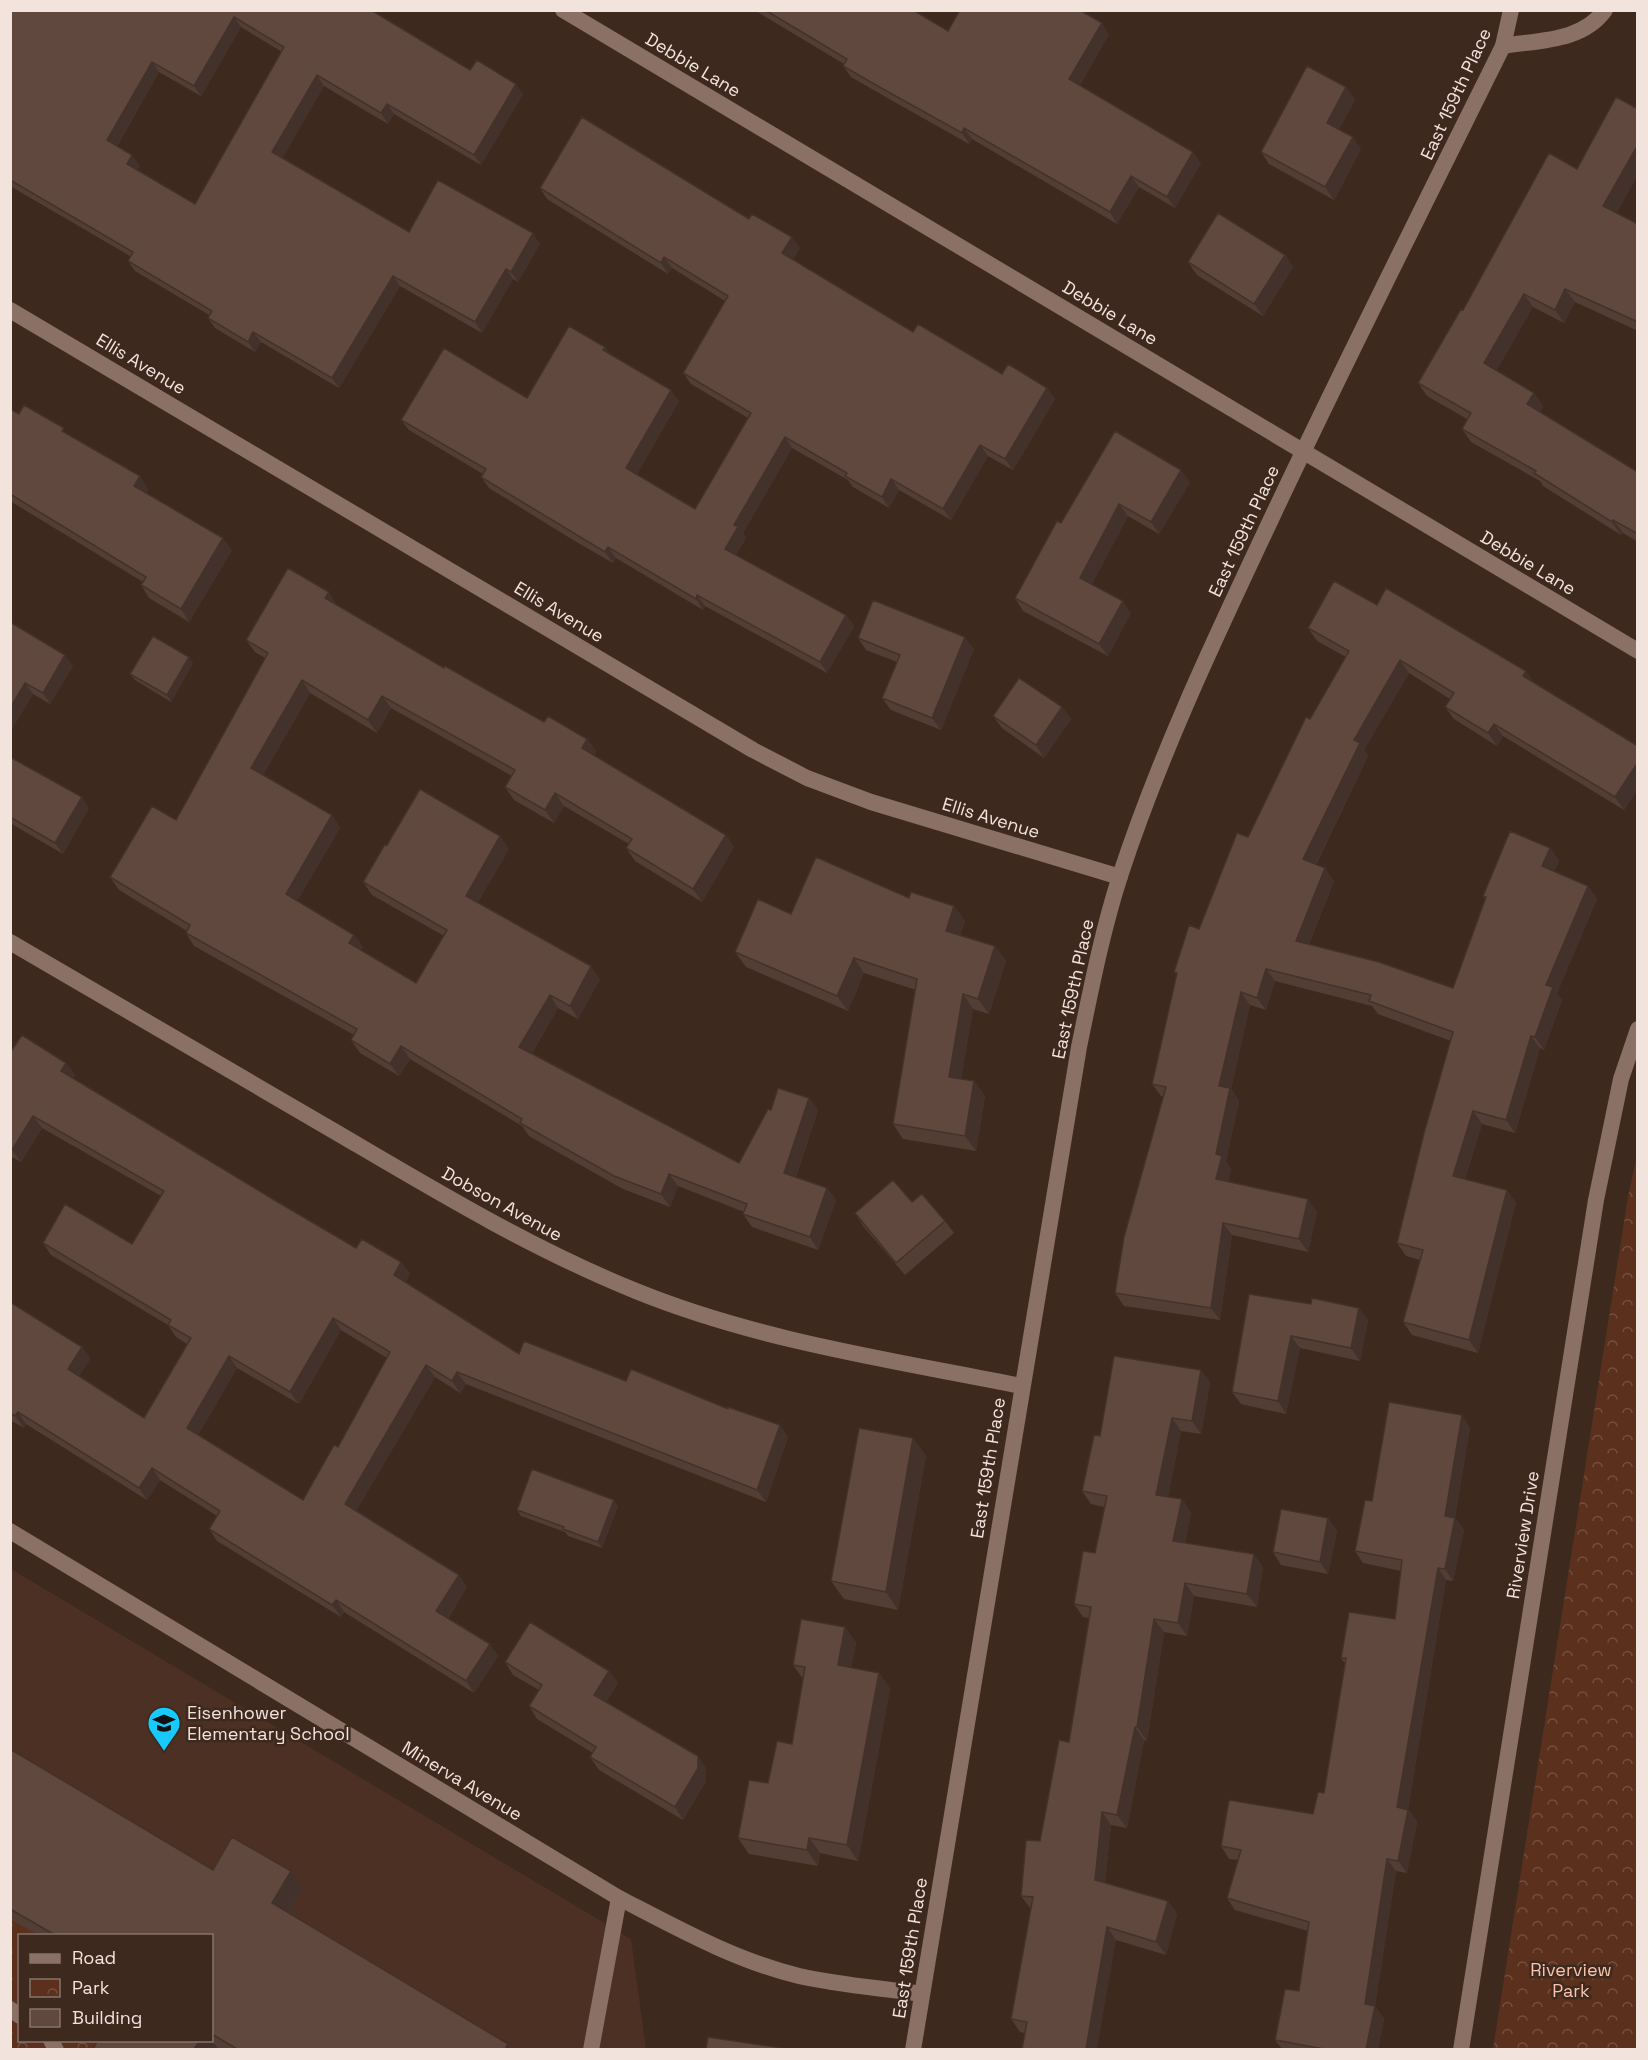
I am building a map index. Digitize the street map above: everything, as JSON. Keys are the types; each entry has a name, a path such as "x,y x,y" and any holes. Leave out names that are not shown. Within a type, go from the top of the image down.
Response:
{"street":[{"name":"Debbie Lane","path":"563,10 1638,651"},
{"name":"East 159th Place","path":"913,2049 1021,1386 1079,1047 1097,958 1120,877 1159,768 1207,655 1303,451 1503,46 1512,10"},
{"path":"1503,46 1574,35 1598,20 1605,10"},
{"name":"Ellis Avenue","path":"10,310 807,778 871,802 1120,877"},
{"name":"Dobson Avenue","path":"10,942 480,1217 561,1258 637,1292 706,1317 758,1331 1021,1386"},
{"name":"Riverview Drive","path":"1461,2049 1596,1200 1621,1079 1638,1029"},
{"name":"Minerva Avenue","path":"10,1531 619,1898 710,1945 799,1976 921,1994"},
{"path":"591,2049 619,1898"}],"shaded area":[{"name":"Eisenhower Elementary School","path":"11,1569 631,1939 646,2049 11,2050"}],"green space":[{"name":"Riverview Park","path":"1637,1156 1637,2049 1493,2049 1628,1197"},
{"path":"11,1919 36,1934 18,1934 18,2042 121,2042 116,2050 14,2050 11,2045"}],"building":[{"path":"10,10 371,10 470,70 477,60 516,84 474,155 387,104 381,113 317,75 272,152 409,232 438,180 533,233 511,272 506,269 475,322 393,276 332,378 253,332 248,342 208,318 212,311 128,261 133,252 10,180","holes":["234,17 284,47 195,204 127,164 132,155 107,140 152,62 194,86"]},
{"path":"765,10 913,10 948,31 960,10 1080,10 1102,23 1069,79 1193,152 1167,197 1131,176 1110,212 964,128 962,133 843,66 847,59"},
{"path":"1307,66 1346,87 1327,123 1353,137 1325,187 1261,152"},
{"path":"1616,97 1638,109 1638,148 1603,206 1638,224 1638,322 1565,289 1555,310 1524,294 1484,363 1534,393 1527,404 1638,472 1638,534 1613,520 1612,522 1534,473 1536,471 1462,429 1471,413 1418,383 1461,309 1463,310 1549,153 1577,169"},
{"path":"582,117 749,219 752,214 792,237 782,253 913,332 918,324 1002,374 1008,364 1047,388 1005,459 980,445 943,509 891,479 882,497 845,476 847,473 785,437 734,525 738,527 725,549 846,615 820,662 697,595 696,599 608,547 605,552 481,477 486,469 401,420 444,348 527,398 569,326 605,347 603,350 671,390 626,468 695,509 751,413 683,373 728,296 664,257 661,263 540,188"},
{"path":"1218,213 1285,255 1254,304 1188,262"},
{"path":"24,405 64,428 62,431 140,476 134,486 223,538 181,609 141,585 146,577 10,494 10,409 19,414"},
{"path":"1115,431 1181,470 1151,522 1119,504 1080,578 1123,601 1099,644 1015,598 1057,521 1061,523"},
{"path":"288,568 329,592 325,598 444,668 445,666 544,722 548,716 587,739 582,748 726,835 693,889 626,848 632,839 555,793 545,810 505,787 515,770 382,696 368,720 302,680 251,768 332,815 286,894 354,935 349,943 416,983 447,930 363,882 420,789 500,836 466,896 591,966 570,1006 550,995 519,1047 739,1163 768,1109 771,1110 778,1088 809,1098 784,1173 827,1188 810,1237 743,1214 747,1204 669,1174 661,1194 614,1176 520,1123 522,1119 401,1046 390,1064 351,1040 357,1029 186,933 190,925 110,877 152,806 176,820 268,653 246,640"},
{"path":"1334,581 1377,605 1386,588 1526,671 1523,676 1638,746 1638,762 1615,797 1494,724 1488,733 1445,707 1454,693 1400,660 1354,740 1360,743 1303,859 1325,868 1296,941 1379,962 1453,988 1486,897 1483,896 1510,831 1550,848 1542,866 1588,886 1546,985 1553,987 1535,1037 1531,1036 1506,1120 1473,1111 1453,1176 1507,1190 1469,1340 1403,1322 1423,1250 1397,1243 1424,1133 1453,1032 1369,1001 1371,995 1266,969 1257,998 1241,992 1219,1086 1230,1088 1216,1154 1222,1156 1216,1179 1308,1199 1299,1239 1223,1223 1211,1308 1115,1293 1124,1237 1166,1087 1152,1084 1177,973 1174,972 1189,925 1199,929 1237,833 1248,837 1306,717 1310,719 1349,651 1308,628"},
{"path":"873,600 965,637 932,718 882,698 900,655 858,638"},
{"path":"10,622 65,655 43,693 25,683 10,708"},
{"path":"153,636 189,657 167,695 130,674"},
{"path":"1019,678 1062,707 1036,745 993,716"},
{"path":"10,757 82,797 55,843 10,817"},
{"path":"816,857 909,898 911,892 954,906 946,931 995,946 978,999 963,994 949,1077 974,1081 965,1136 893,1124 917,979 854,958 837,996 735,952 758,899 791,914"},
{"path":"22,1035 66,1063 61,1071 271,1198 356,1248 362,1239 401,1262 394,1275 519,1354 524,1341 626,1381 631,1369 728,1409 728,1407 780,1425 757,1490 457,1372 452,1381 426,1365 345,1504 459,1575 436,1611 490,1644 466,1681 336,1600 332,1605 209,1529 220,1511 152,1468 139,1488 18,1412 15,1416 10,1413 10,1302 82,1347 68,1369 144,1418 191,1338 168,1325 171,1320 43,1243 65,1204 132,1244 164,1191 33,1116 12,1150 10,1149 10,1053","holes":["333,1318 390,1352 338,1447 334,1445 303,1500 187,1428 229,1356 290,1392"]},
{"path":"893,1180 912,1202 922,1194 945,1221 896,1263 855,1213"},
{"path":"1249,1294 1311,1304 1312,1298 1359,1308 1351,1348 1291,1336 1278,1401 1232,1392"},
{"path":"1114,1356 1201,1370 1192,1421 1172,1418 1156,1495 1182,1499 1173,1541 1254,1554 1247,1594 1185,1583 1178,1623 1154,1619 1137,1727 1135,1727 1117,1815 1102,1812 1095,1880 1168,1901 1156,1942 1107,1927 1086,2049 1022,2049 1027,2022 1011,2019 1033,1897 1021,1896 1026,1840 1040,1841 1059,1740 1069,1742 1091,1607 1074,1604 1083,1551 1095,1553 1107,1496 1082,1491 1094,1435 1100,1436"},
{"path":"1389,1402 1462,1415 1445,1516 1455,1518 1445,1569 1438,1568 1397,1807 1408,1810 1398,1861 1387,1859 1365,2004 1375,2006 1366,2049 1324,2049 1275,2040 1285,1989 1299,1991 1309,1922 1227,1898 1241,1850 1221,1846 1229,1800 1313,1814 1318,1792 1324,1793 1346,1658 1341,1658 1349,1612 1395,1619 1402,1560 1355,1551 1365,1500 1372,1501"},
{"path":"859,1428 913,1438 886,1592 831,1581"},
{"path":"532,1469 614,1500 598,1542 517,1510"},
{"path":"1281,1509 1328,1518 1320,1562 1273,1552"},
{"path":"801,1619 845,1627 838,1665 879,1673 847,1845 809,1838 807,1850 738,1838 749,1780 768,1783 777,1741 792,1744 805,1667 793,1665"},
{"path":"530,1622 609,1671 594,1695 698,1756 698,1768 675,1807 590,1757 596,1747 529,1706 542,1685 505,1662"},
{"path":"10,1749 213,1870 232,1837 291,1871 272,1903 508,2044 505,2049 237,2049 213,2035 213,1934 53,1934 10,1909"},
{"path":"708,2037 788,2049 706,2049"},
{"path":"97,2042 199,2042 194,2049 93,2049"}],"place":[{"name":"Eisenhower Elementary School","path":"164,1752"}]}
